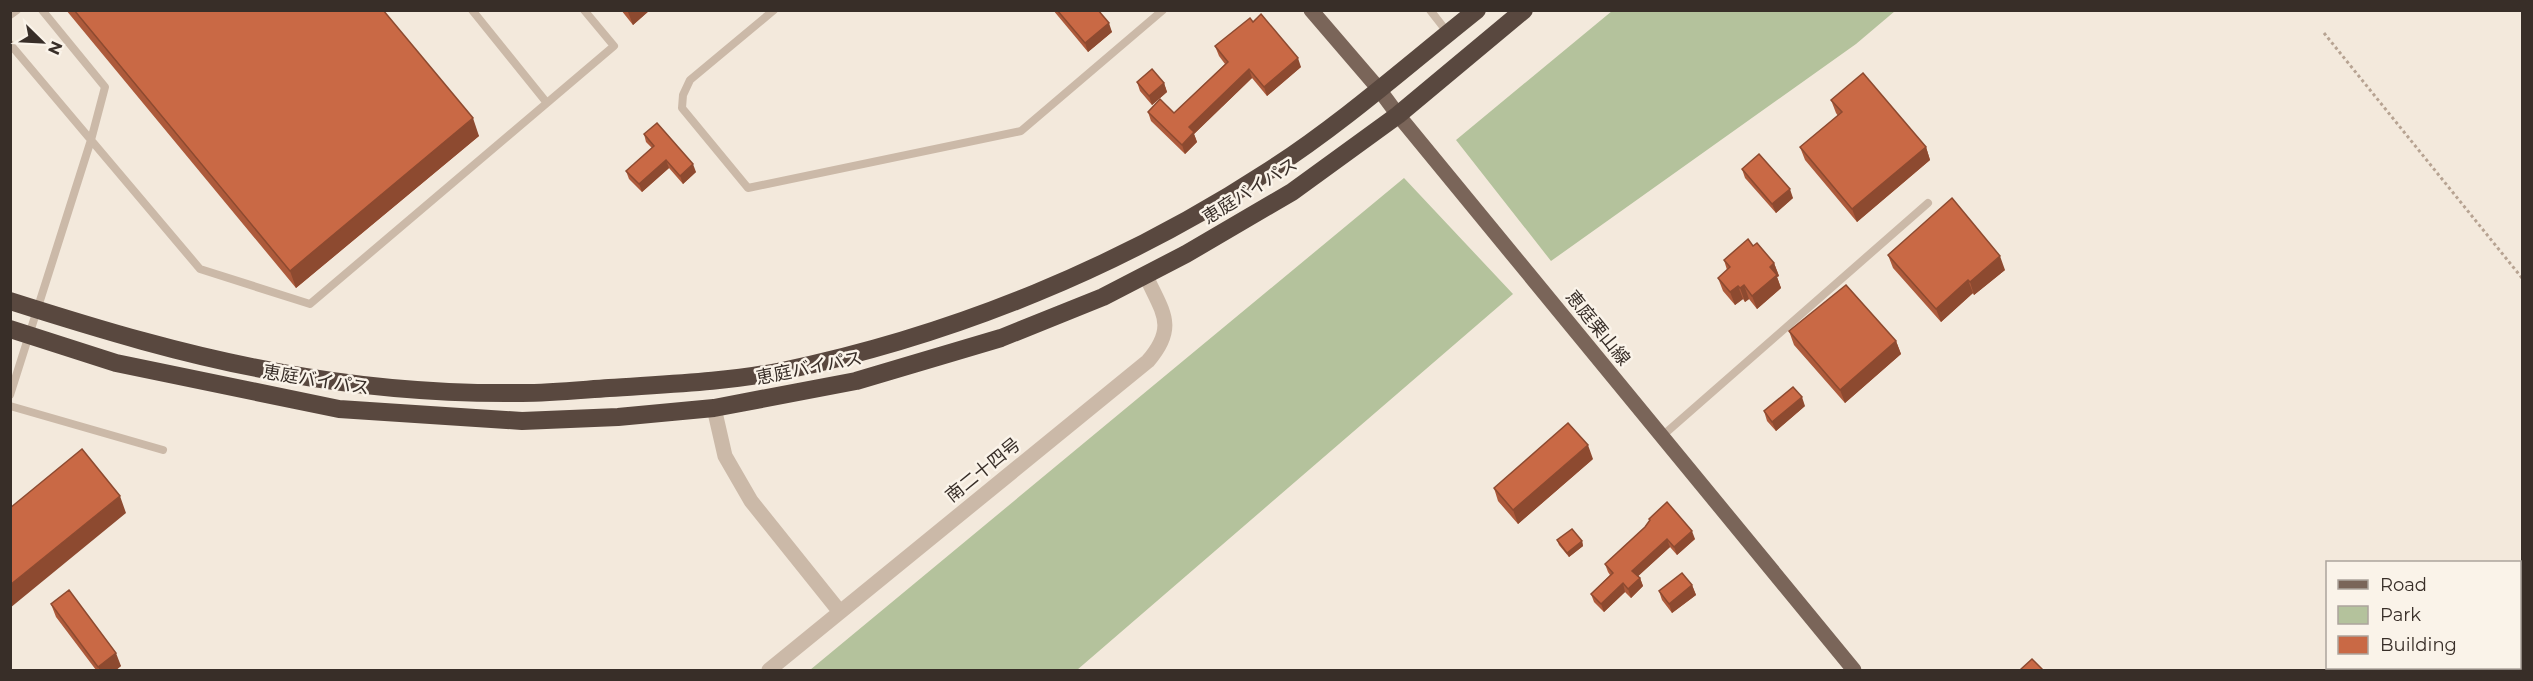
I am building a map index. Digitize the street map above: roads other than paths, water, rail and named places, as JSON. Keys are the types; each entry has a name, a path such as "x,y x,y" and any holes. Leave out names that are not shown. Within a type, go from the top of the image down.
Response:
{"highway":[{"name":"恵庭バイパス","path":"10,301 84,324 228,362 293,375 436,391 525,393 706,381 780,371 929,333 1082,273 1202,211 1273,168 1477,10"},
{"name":"恵庭バイパス","path":"10,329 116,363 339,409 522,421 618,417 714,408 856,381 1001,338 1103,297 1146,276 1292,192 1398,115 1524,10"}],"main road":[{"name":"恵庭栗山線","path":"1311,10 1378,88 1661,437 1854,670"}],"street":[{"name":"南二十四号","path":"769,670 1148,361 1164,338 1167,322 1146,276"},
{"path":"714,408 725,456 751,501 840,612"}],"lane":[{"path":"10,15 16,10"},
{"path":"10,395 91,140 105,87 42,10"},
{"path":"472,10 547,103"},
{"path":"10,44 200,269 310,304 614,46 584,10"},
{"path":"774,10 690,80 683,95 682,108 748,188 1021,131 1163,10"},
{"path":"1430,10 1448,33"},
{"path":"1661,437 1928,203"},
{"path":"10,406 163,450"}]}
